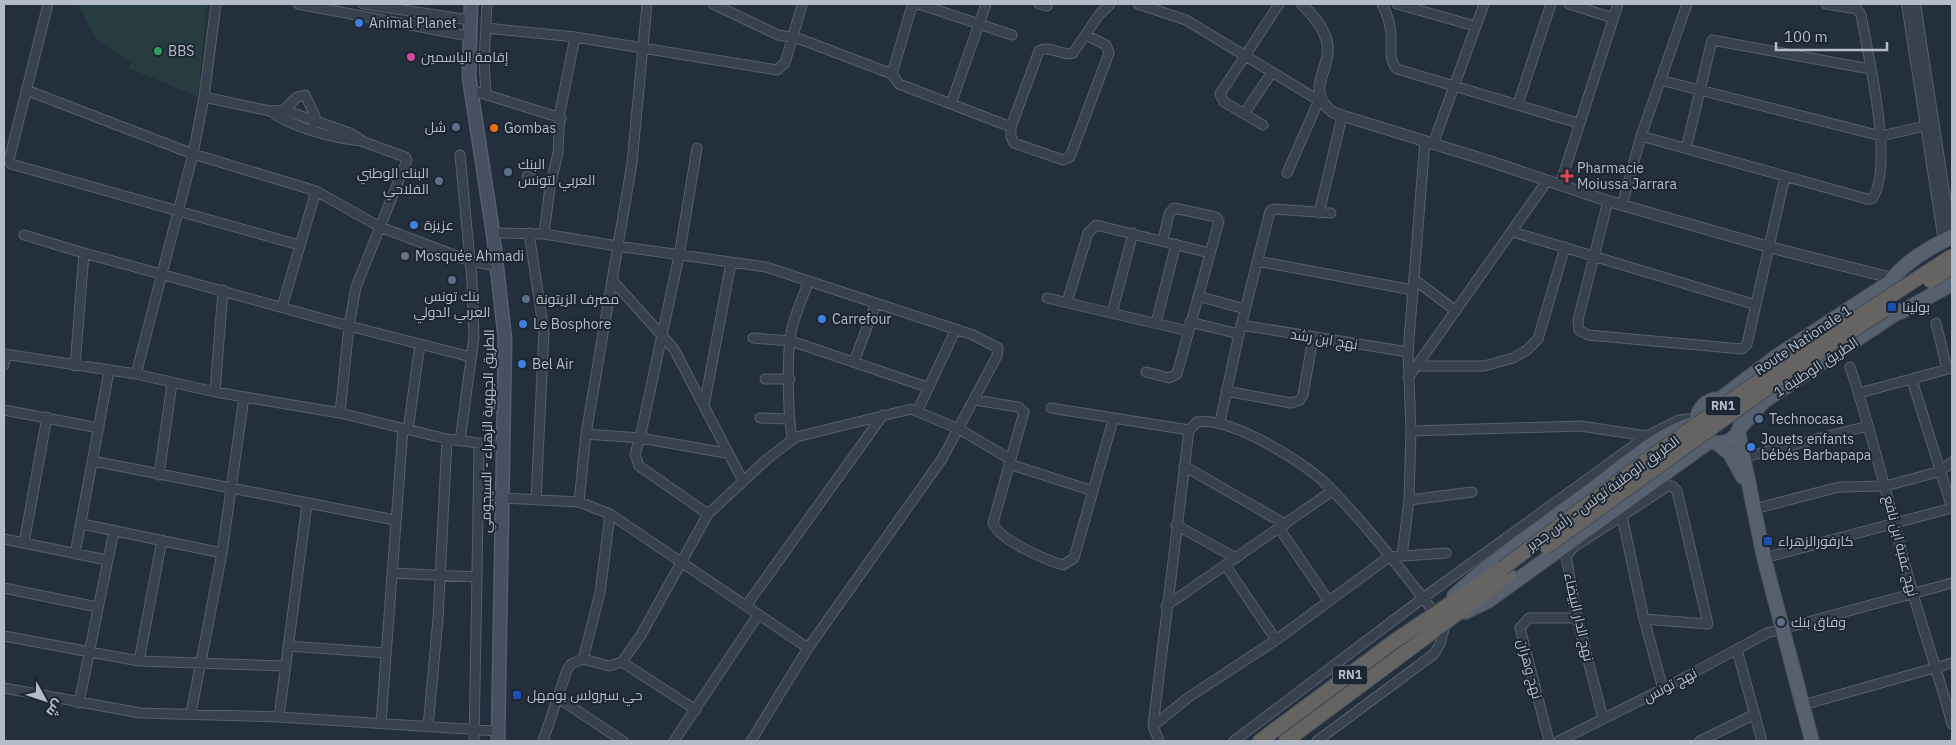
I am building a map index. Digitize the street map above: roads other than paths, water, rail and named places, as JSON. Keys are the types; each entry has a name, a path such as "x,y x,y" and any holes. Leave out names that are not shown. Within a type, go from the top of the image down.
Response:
{"highway":[{"name":"الطريق الوطنية تونس - رأس جدير","path":"1506,571 1645,461 1747,389 1952,256"},
{"name":"الطريق الوطنية تونس - رأس جدير","path":"1260,741 1443,616 1788,373 1952,267"},
{"name":"الطريق الوطنية تونس - رأس جدير","path":"1286,741 1443,616"}],"main road":[{"name":"الطريق الجهوية الزهراء - السيجومي","path":"471,4 469,77 506,339 502,446 497,736"},
{"name":"Route Nationale 1","path":"1720,398 1777,356 1890,281 1917,258 1948,239"},
{"path":"1890,281 1884,292 1885,301 1890,309 1898,312"},
{"name":"الطريق الوطنية 1","path":"1443,616 1488,602 1714,442 1730,440 1763,402 1898,312 1909,309 1952,284"},
{"name":"RN1","path":"1714,442 1701,434 1697,420 1705,404 1720,398 1734,405 1739,412 1739,429"},
{"path":"1443,616 1481,570 1644,452 1697,420"},
{"path":"1739,429 1764,558 1812,741"},
{"path":"1714,442 1736,462 1751,494"}],"street":[{"path":"48,4 9,160 11,164 299,245"},
{"path":"136,374 193,154 204,96 216,4"},
{"path":"298,4 469,36"},
{"path":"363,4 470,20"},
{"path":"486,93 484,62 487,4"},
{"path":"579,502 586,434 616,246 632,163 647,4"},
{"path":"713,4 771,32 791,37 892,74 899,84 1011,127"},
{"path":"486,28 575,37 777,70 785,63 802,4"},
{"path":"892,74 911,9 915,4 1012,35"},
{"path":"951,104 986,4"},
{"path":"1086,35 1106,45 1109,53 1070,157 1063,160 1016,144 1011,140 1011,127 1039,51 1046,48 1070,55 1076,52 1086,35 1103,10 1110,4"},
{"path":"1138,4 1186,20 1321,101 1331,111 1342,117 1608,201 1890,281"},
{"path":"1264,125 1224,102 1220,96 1244,55 1279,4"},
{"path":"1287,173 1321,101 1319,85 1328,52 1327,40 1318,22 1302,4"},
{"path":"1382,4 1390,23 1391,53 1394,66 1578,123"},
{"path":"1397,4 1475,26"},
{"path":"1402,556 1410,500 1408,352 1429,143 1454,86 1484,4"},
{"path":"1518,104 1551,4"},
{"path":"1569,4 1613,18"},
{"path":"1560,185 1578,123 1618,4"},
{"path":"1622,205 1641,136 1687,4"},
{"path":"1641,136 1872,199 1882,167 1881,136 1860,11 1826,4"},
{"path":"1907,4 1926,126 1948,239"},
{"path":"1915,4 1945,198 1952,226"},
{"path":"544,234 550,186 558,154 560,118 575,37"},
{"path":"1686,149 1710,43 1714,40 1870,69"},
{"path":"1244,114 1272,72"},
{"path":"1660,80 1881,136 1926,126"},
{"path":"26,90 193,154 316,191 380,227 470,261 496,266"},
{"path":"471,90 486,93 560,118"},
{"path":"284,110 297,98 306,95 312,106 314,125"},
{"path":"204,96 270,111 284,110 314,125"},
{"path":"270,111 281,119 350,133 364,142 407,160 356,287 349,326 340,413"},
{"path":"1319,213 1342,117"},
{"path":"698,148 663,335 635,454 639,466 708,514"},
{"path":"460,155 474,320 460,441"},
{"path":"527,176 550,186"},
{"path":"1608,201 1578,320 1578,327 1585,334 1742,349 1747,344 1785,176"},
{"path":"1408,378 1513,232 1547,181"},
{"path":"282,306 316,191"},
{"path":"1146,372 1166,377 1176,376 1219,223 1216,217 1174,208 1170,211 1163,240"},
{"path":"1220,422 1240,329 1272,210 1332,213"},
{"path":"1067,302 1090,229 1100,224 1210,253"},
{"path":"1513,232 1756,305"},
{"path":"492,233 544,234 779,270 956,329 991,343 998,350 997,356 975,400 924,486 808,648 751,741"},
{"path":"529,233 544,332 536,500"},
{"path":"1112,313 1133,233"},
{"path":"24,235 349,326 471,357"},
{"path":"1156,323 1176,244"},
{"path":"1417,366 1484,366 1513,358 1528,350 1538,339 1565,247"},
{"path":"75,366 84,253"},
{"path":"1257,262 1413,290"},
{"path":"704,406 732,263"},
{"path":"612,280 674,349 726,453 743,481"},
{"path":"1414,280 1456,311"},
{"path":"792,439 789,419 791,342 795,319 809,281"},
{"path":"215,392 223,290"},
{"path":"1198,296 1245,309"},
{"name":"نهج ابن رشد","path":"1048,298 1156,323 1240,329 1408,352"},
{"path":"854,362 876,303"},
{"path":"1859,393 1950,369 1936,323"},
{"path":"918,410 927,387 956,329"},
{"path":"753,338 791,342 927,387"},
{"path":"1226,391 1291,403 1298,402 1303,395 1313,338"},
{"path":"381,723 395,520 406,429 420,344"},
{"path":"4,365 5,354 136,374 215,392 340,413 447,439 502,446"},
{"name":"نهج عقبة ابن نافع","path":"1850,367 1886,486 1912,593 1937,668 1952,724"},
{"path":"75,554 109,371"},
{"path":"765,379 790,379"},
{"path":"1764,558 1896,525 1952,508 1912,380"},
{"path":"159,475 172,383"},
{"path":"191,713 222,553 244,397"},
{"path":"975,400 1022,409 1023,415 993,523 994,528 1002,536 1056,563 1066,564 1074,558 1113,420"},
{"path":"1051,408 1113,420 1189,430"},
{"path":"4,410 99,428"},
{"path":"543,741 569,666 583,659 608,666 622,662 641,635 680,561 708,514 792,439 883,415 905,410 918,410 959,428 1010,462 1093,491"},
{"path":"746,606 883,415"},
{"path":"24,543 47,418"},
{"path":"760,418 789,419"},
{"path":"1234,741 1423,598 1647,436 1679,420 1697,420"},
{"path":"1159,741 1153,726 1166,606 1189,430 1197,422 1220,422 1270,446 1308,470 1332,491 1423,598 1443,616 1440,644 1434,654 1318,741"},
{"path":"1410,431 1580,426 1647,436"},
{"path":"1745,457 1868,426"},
{"path":"586,434 640,438 726,453"},
{"path":"428,727 440,575 447,439"},
{"path":"474,741 479,444"},
{"path":"93,461 395,520"},
{"path":"1754,509 1839,487 1886,486 1941,472 1952,462"},
{"path":"1184,466 1282,526 1328,600"},
{"name":"نهج الدار البيضاء","path":"1603,718 1577,618 1566,556 1574,547 1668,486 1674,487 1677,491 1708,624 1644,619"},
{"path":"1166,606 1332,491"},
{"path":"1410,500 1472,492"},
{"path":"501,498 579,502 610,514 808,648"},
{"path":"279,717 307,504"},
{"path":"583,659 600,593 610,514"},
{"path":"1622,516 1644,619 1663,689"},
{"path":"82,524 222,553"},
{"path":"1176,525 1236,558"},
{"path":"79,703 114,530"},
{"path":"4,539 107,560"},
{"path":"139,660 162,540"},
{"path":"1153,726 1190,696 1276,640 1389,556 1446,554"},
{"path":"1226,566 1276,640"},
{"path":"392,573 477,577"},
{"name":"نهج تونس","path":"1559,741 1663,689 1767,633 1952,583"},
{"path":"4,588 97,607"},
{"path":"679,740 696,710 758,615"},
{"name":"نهج وهران","path":"1549,741 1520,628 1529,618 1577,618"},
{"path":"4,636 88,653 139,660 285,666"},
{"path":"288,646 386,652"},
{"path":"1737,650 1762,741"},
{"path":"622,662 696,710"},
{"path":"1803,705 1952,663"},
{"path":"4,688 140,713 191,713 381,723 474,731 497,736"},
{"path":"558,698 623,741"},
{"path":"1700,741 1756,714"}],"place":[{"name":"Animal Planet","path":"359,23"},
{"name":"BBS","path":"158,51"},
{"name":"إقامة الياسمين","path":"411,57"},
{"name":"شل","path":"456,127"},
{"name":"Gombas","path":"494,128"},
{"name":"البنك العربي لتونس","path":"508,172"},
{"name":"Pharmacie Moiussa Jarrara","path":"1567,176"},
{"name":"البنك الوطني الفلاحي","path":"439,181"},
{"name":"عزيزة","path":"414,225"},
{"name":"Mosquée Ahmadi","path":"405,256"},
{"name":"بنك تونس العربي الدولي","path":"452,280"},
{"name":"مصرف الزيتونة","path":"526,299"},
{"name":"بولينا","path":"1892,307"},
{"name":"Carrefour","path":"822,319"},
{"name":"Le Bosphore","path":"523,324"},
{"name":"Bel Air","path":"522,364"},
{"name":"Technocasa","path":"1759,419"},
{"name":"Jouets enfants bébés Barbapapa","path":"1751,447"},
{"name":"كارفورالزهراء","path":"1768,541"},
{"name":"وفاق بنك","path":"1781,622"},
{"name":"حي سبرولس بومهل","path":"517,695"}]}
